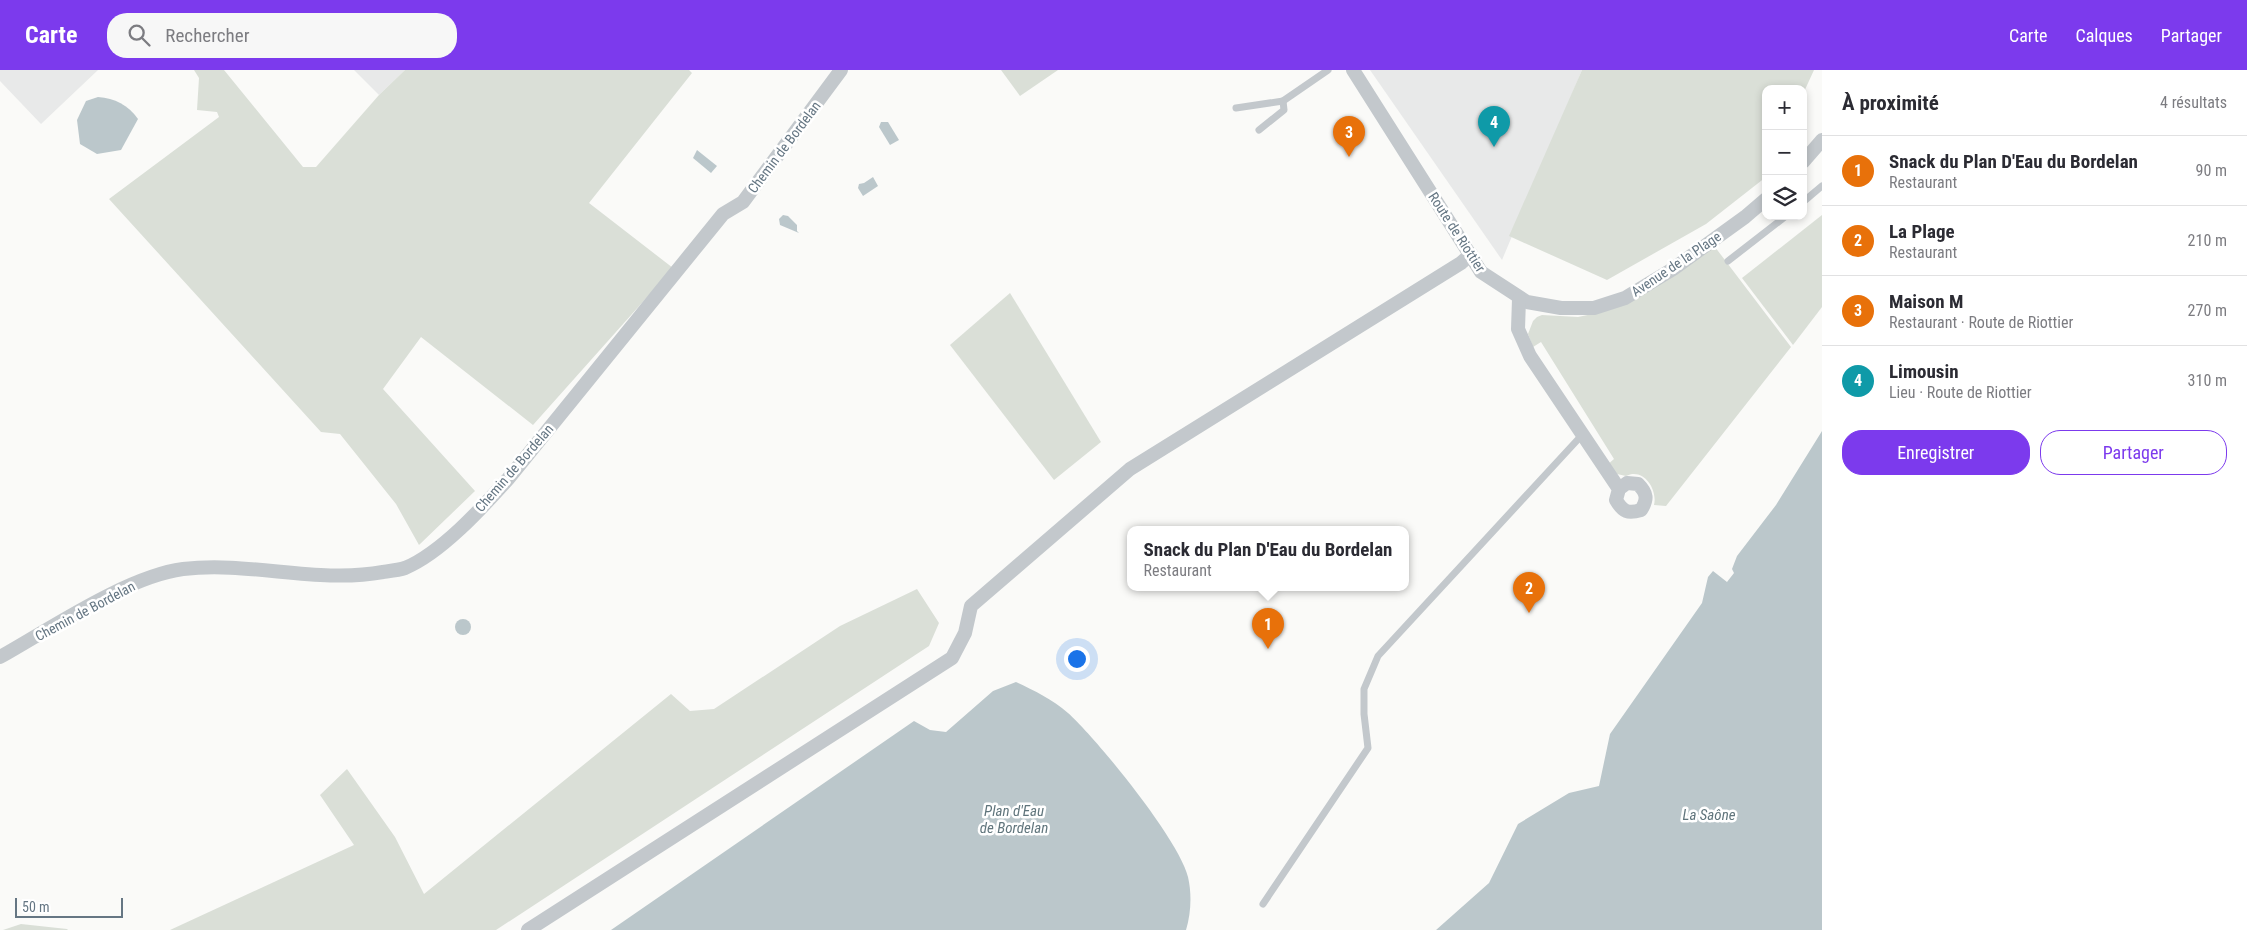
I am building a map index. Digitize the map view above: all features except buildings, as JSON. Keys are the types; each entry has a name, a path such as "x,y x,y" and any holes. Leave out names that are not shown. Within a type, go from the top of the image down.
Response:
{"street":[{"name":"Chemin de Bordelan","path":"0,657 123,588 158,574 183,569 221,568 367,575 404,568 426,557 484,506 508,479 723,214 743,202 841,70"},
{"name":"Route de Riottier","path":"1353,70 1481,272 1518,299"},
{"path":"1807,158 1821,143"},
{"name":"Avenue de la Plage","path":"1518,299 1526,302 1569,308 1594,308 1624,298 1673,269 1762,202"},
{"path":"528,930 952,658 965,633 971,606 1130,470 1461,263 1471,254"},
{"path":"1518,299 1518,329 1530,356 1619,489"}],"lane":[{"path":"1236,108 1283,101 1328,70"},
{"path":"1259,130 1284,110 1283,101"},
{"path":"1807,199 1822,186"},
{"path":"1728,260 1781,220"},
{"path":"1263,904 1368,748 1364,714 1364,689 1378,656 1582,435"}],"shaded area":[{"path":"0,70 98,70 41,124 0,81"},
{"path":"194,70 224,70 303,167 316,167 379,95 405,70 689,70 692,73 589,203 673,268 533,425 421,337 383,389 475,491 419,545 396,504 340,434 321,432 109,199 219,117 217,112 197,110 199,78"},
{"path":"354,70 405,70 379,95"},
{"path":"1001,70 1058,70 1020,96"},
{"path":"1370,70 1582,70 1502,260"},
{"path":"1582,70 1814,70 1807,85 1762,85 1762,180 1706,224 1607,280 1509,236"},
{"path":"1822,215 1822,307 1793,345 1742,278"},
{"path":"1715,247 1791,347 1666,506 1654,505 1654,492 1648,481 1638,474 1626,476 1617,474 1607,465 1614,459 1541,342 1533,347 1528,334 1533,321 1537,317 1542,315 1578,317 1602,312"},
{"path":"1010,293 1101,442 1054,480 950,345"},
{"path":"917,589 939,623 929,646 496,930 170,930 354,845 320,795 347,769 395,837 424,894 671,694 690,711 714,709 840,626"},
{"path":"21,924 67,929 68,930 3,930"}],"water":[{"path":"98,97 121,103 138,119 121,150 97,154 80,144 77,120 86,101"},
{"path":"881,122 888,122 899,140 890,145 879,127"},
{"path":"697,150 717,166 711,173 693,158"},
{"path":"873,177 878,186 863,196 858,188 859,184"},
{"path":"783,215 788,216 797,225 799,233 780,225 779,219"},
{"name":"La Saône","path":"1822,431 1822,930 1436,930 1489,883 1518,824 1569,793 1599,786 1610,734 1702,603 1708,577 1713,571 1727,582 1734,573 1732,569 1737,556 1776,505"},
{"path":"463,619 469,621 471,627 469,633 463,635 457,633 455,627 457,621"},
{"name":"Plan d'Eau de Bordelan","path":"1016,682 1050,699 1068,713 1117,767 1154,816 1182,861 1188,877 1190,904 1186,930 611,930 914,721 930,730 946,732 993,691"}],"place":[{"name":"Limousin","path":"1494,147"},
{"name":"Maison M","path":"1349,157"},
{"name":"La Plage","path":"1529,613"},
{"name":"Snack du Plan D'Eau du Bordelan","path":"1268,649"}]}
